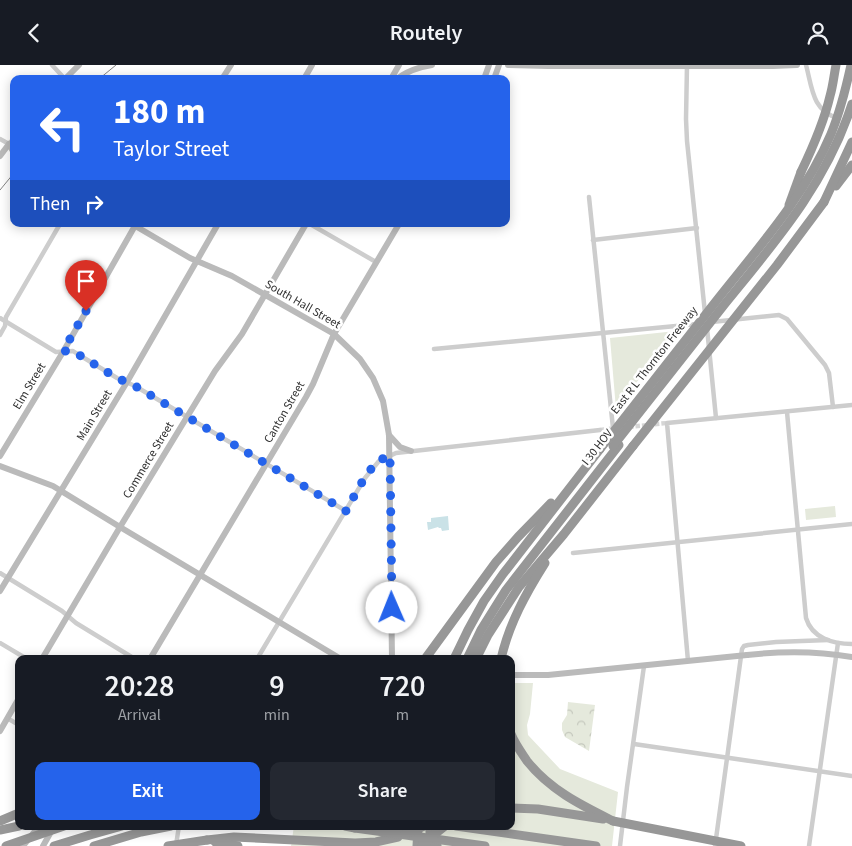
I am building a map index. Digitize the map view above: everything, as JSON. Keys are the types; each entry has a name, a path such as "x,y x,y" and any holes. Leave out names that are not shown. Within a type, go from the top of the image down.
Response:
{"highway":[{"path":"787,210 800,172 811,151 826,113 836,65"},
{"name":"East R L Thornton Freeway","path":"456,655 484,601 526,543 787,210 804,185 830,135 843,99 851,65"},
{"name":"I 30 HOV","path":"469,655 481,630 506,590 802,206 830,159 852,104"},
{"name":"I 30 HOV","path":"465,655 481,622 506,584 801,214 832,164 852,119"},
{"path":"824,202 852,142"},
{"path":"478,655 488,635 519,587 564,534 788,251 852,165"},
{"path":"428,655 509,546 581,473"},
{"path":"502,655 510,630 526,593 564,534"},
{"path":"515,741 532,766 555,788 580,805 613,821"},
{"path":"515,808 538,809 578,815 741,846"},
{"path":"0,813 15,812"},
{"path":"0,821 15,814"},
{"path":"0,830 15,827"},
{"path":"6,846 52,830"},
{"path":"54,846 108,830"},
{"path":"94,846 151,830"},
{"path":"373,830 485,846"},
{"path":"168,846 234,837 355,843 376,842 398,837 413,830"},
{"path":"417,846 421,830"},
{"path":"422,830 423,846"},
{"path":"425,830 438,846"},
{"path":"430,846 432,830"},
{"path":"436,830 456,846"},
{"path":"438,830 438,846"},
{"path":"423,846 440,830"},
{"path":"484,830 596,846"},
{"path":"207,840 238,846"}],"main road":[{"path":"69,75 79,65"},
{"path":"403,75 412,70 432,65"},
{"path":"508,65 797,65"},
{"path":"0,156 10,146"},
{"name":"Elm Street","path":"0,456 63,351 132,227"},
{"name":"South Hall Street","path":"139,227 196,261 232,276 334,334 360,359 373,377 383,401 389,435 392,655"},
{"name":"Main Street","path":"0,591 127,382 216,227"},
{"name":"Commerce Street","path":"44,655 215,371 242,334 304,227"},
{"name":"Canton Street","path":"152,655 314,384 334,334 397,227"},
{"path":"389,435 397,445 411,451"},
{"path":"0,466 53,486 334,655"},
{"path":"515,675 548,675 780,652 825,653 852,657"},
{"path":"0,731 15,705"},
{"path":"23,846 36,830"},
{"path":"43,846 52,830"},
{"path":"15,846 32,835"}],"street":[{"path":"52,65 61,75"},
{"path":"806,65 816,102 821,108 832,116 852,119"},
{"path":"687,66 687,141 716,418"},
{"path":"588,197 613,428"},
{"path":"0,335 5,326 6,317 58,227"},
{"path":"315,227 376,263"},
{"path":"594,240 697,229"},
{"path":"434,349 780,315 787,319 825,365 829,373 832,407"},
{"path":"0,318 56,352 73,351 346,511"},
{"path":"688,661 667,423 787,413 852,405"},
{"path":"787,413 806,618 814,631 828,640 852,644"},
{"path":"259,655 365,478 379,461 396,453 600,430"},
{"path":"572,553 852,524"},
{"path":"0,573 128,655"},
{"path":"714,846 744,655 742,649 748,645 776,642 828,640"},
{"path":"0,643 20,655"},
{"path":"809,846 838,643"},
{"path":"620,846 644,666"},
{"path":"7,718 15,723"},
{"path":"634,744 852,776"},
{"path":"176,846 178,830"}],"green space":[{"path":"676,331 616,409 610,338"},
{"path":"835,506 836,517 806,520 805,509"},
{"path":"515,683 533,683 527,725 528,735 560,769 618,792 612,846 291,846 293,830 515,830"},
{"path":"568,702 595,705 589,751 565,737 562,730 562,723 567,715"}],"water":[{"path":"448,516 449,530 442,531 438,527 428,530 427,522 431,522 431,518"}],"tunnel":[{"path":"629,427 667,423"},
{"path":"600,430 616,428"}],"tram line":[{"path":"104,75 116,65"},
{"path":"0,190 10,178"}],"route":[{"path":"86,311 63,351 73,351 117,378 135,386 346,511 372,468 379,461 390,455 392,608"}]}
